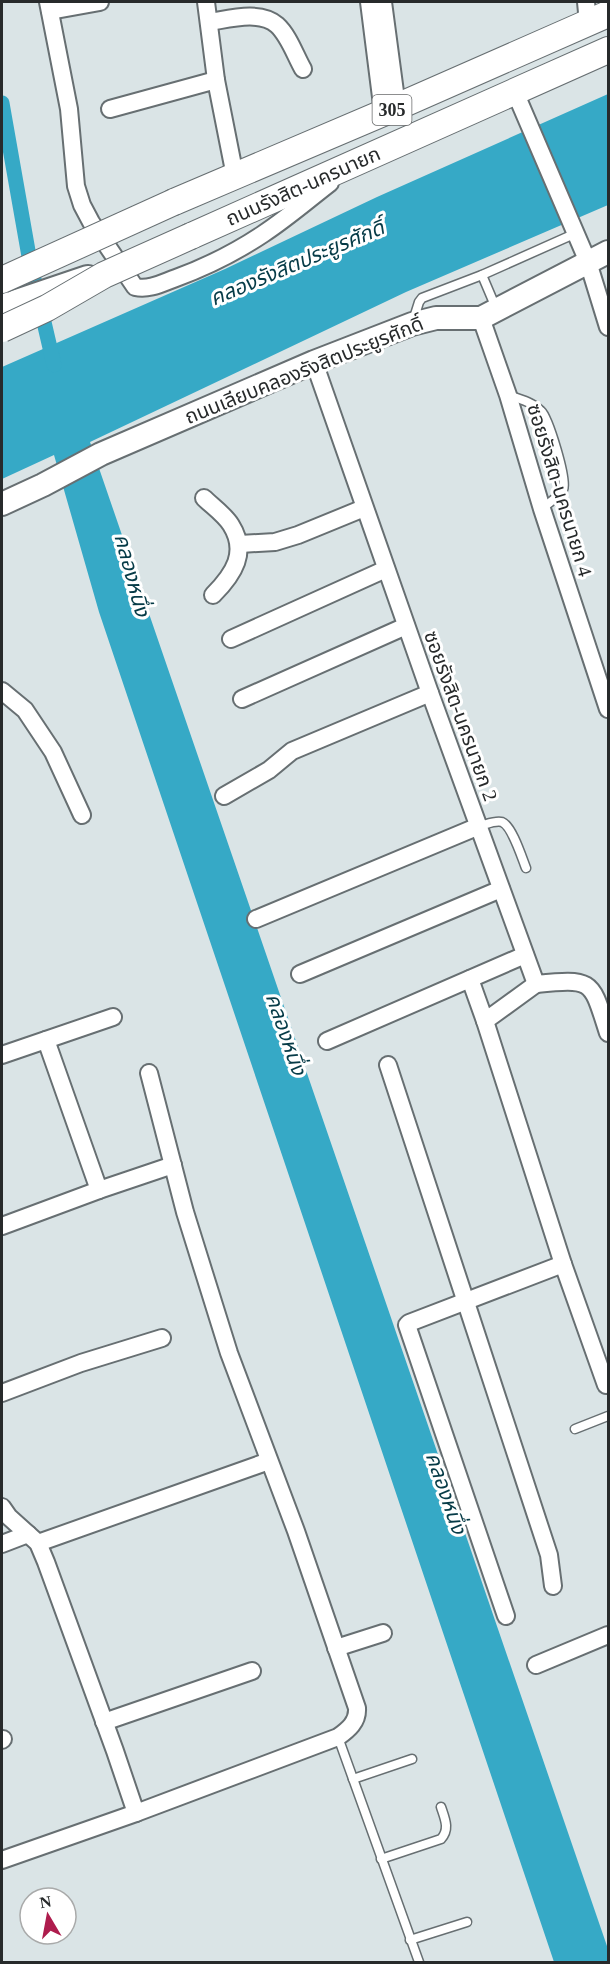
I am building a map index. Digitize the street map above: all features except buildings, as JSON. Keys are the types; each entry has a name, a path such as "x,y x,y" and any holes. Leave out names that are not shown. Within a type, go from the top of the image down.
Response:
{"highway":[{"path":"2,309 53,290 104,275"}],"main road":[{"name":"ถนนรังสิต-นครนายก","path":"2,280 174,202 390,110 594,13"},
{"name":"ถนนรังสิต-นครนายก","path":"2,329 47,308 104,275 609,50"}],"street":[{"path":"100,2 49,6 69,109 76,186 91,222 135,286 152,287 202,268 230,254 264,234 356,162"},
{"path":"206,2 216,80 235,176"},
{"path":"369,2 390,110"},
{"path":"383,2 390,110"},
{"path":"209,22 241,17 262,18 276,24 303,69"},
{"path":"110,109 216,80"},
{"path":"515,92 588,262 609,327"},
{"name":"ถนนเลียบคลองรังสิตประยูรศักดิ์","path":"2,504 101,454 314,362 412,324 435,318 489,314 609,252"},
{"name":"ซอยรังสิต-นครนายก 4","path":"489,314 508,395 542,509 609,709"},
{"name":"ซอยรังสิต-นครนายก 2","path":"314,362 406,626 536,984"},
{"path":"204,498 230,523 240,544 235,566 228,580 213,595"},
{"path":"240,544 275,542 364,508"},
{"path":"231,639 386,569"},
{"path":"242,699 406,626"},
{"path":"2,691 25,710 47,743 82,815"},
{"path":"224,796 269,770 292,751 430,693"},
{"path":"256,919 479,826"},
{"path":"300,974 501,889"},
{"path":"327,1041 525,955"},
{"path":"470,979 563,1264 608,1387"},
{"path":"485,1021 536,984 572,980 585,984 595,994 609,1033"},
{"path":"2,1055 113,1017"},
{"path":"46,1041 99,1190"},
{"path":"388,1065 549,1555 553,1586"},
{"path":"2,1860 136,1813 338,1737 347,1731 358,1715 296,1531 229,1353 185,1212 148,1073"},
{"path":"2,1226 173,1165"},
{"path":"506,1616 406,1328 408,1323 563,1264"},
{"path":"2,1393 81,1363 162,1338"},
{"path":"2,1544 33,1539 268,1461"},
{"path":"2,1507 33,1539 104,1722 136,1813"},
{"path":"336,1648 383,1633"},
{"path":"536,1665 609,1635"},
{"path":"104,1722 252,1671"}],"lane":[{"path":"412,324 422,298 482,275 572,229"},
{"path":"482,275 489,314"},
{"path":"508,395 532,404 544,412 562,465 565,479 563,490 542,509"},
{"path":"479,826 502,822 509,828 526,868"},
{"path":"574,1429 609,1416"},
{"path":"338,1737 419,1962"},
{"path":"353,1779 412,1759"},
{"path":"381,1859 441,1839 446,1834 447,1827 441,1807"},
{"path":"410,1940 467,1922"}],"water":[{"name":"คลองรังสิตประยูรศักดิ์","path":"608,94 608,205 406,292 90,442 608,1949 608,1962 554,1962 99,612 54,455 2,479 2,367 225,269 377,197"}],"waterway":[{"name":"คลองหนึ่ง","path":"2,103 30,262 54,365"}]}
